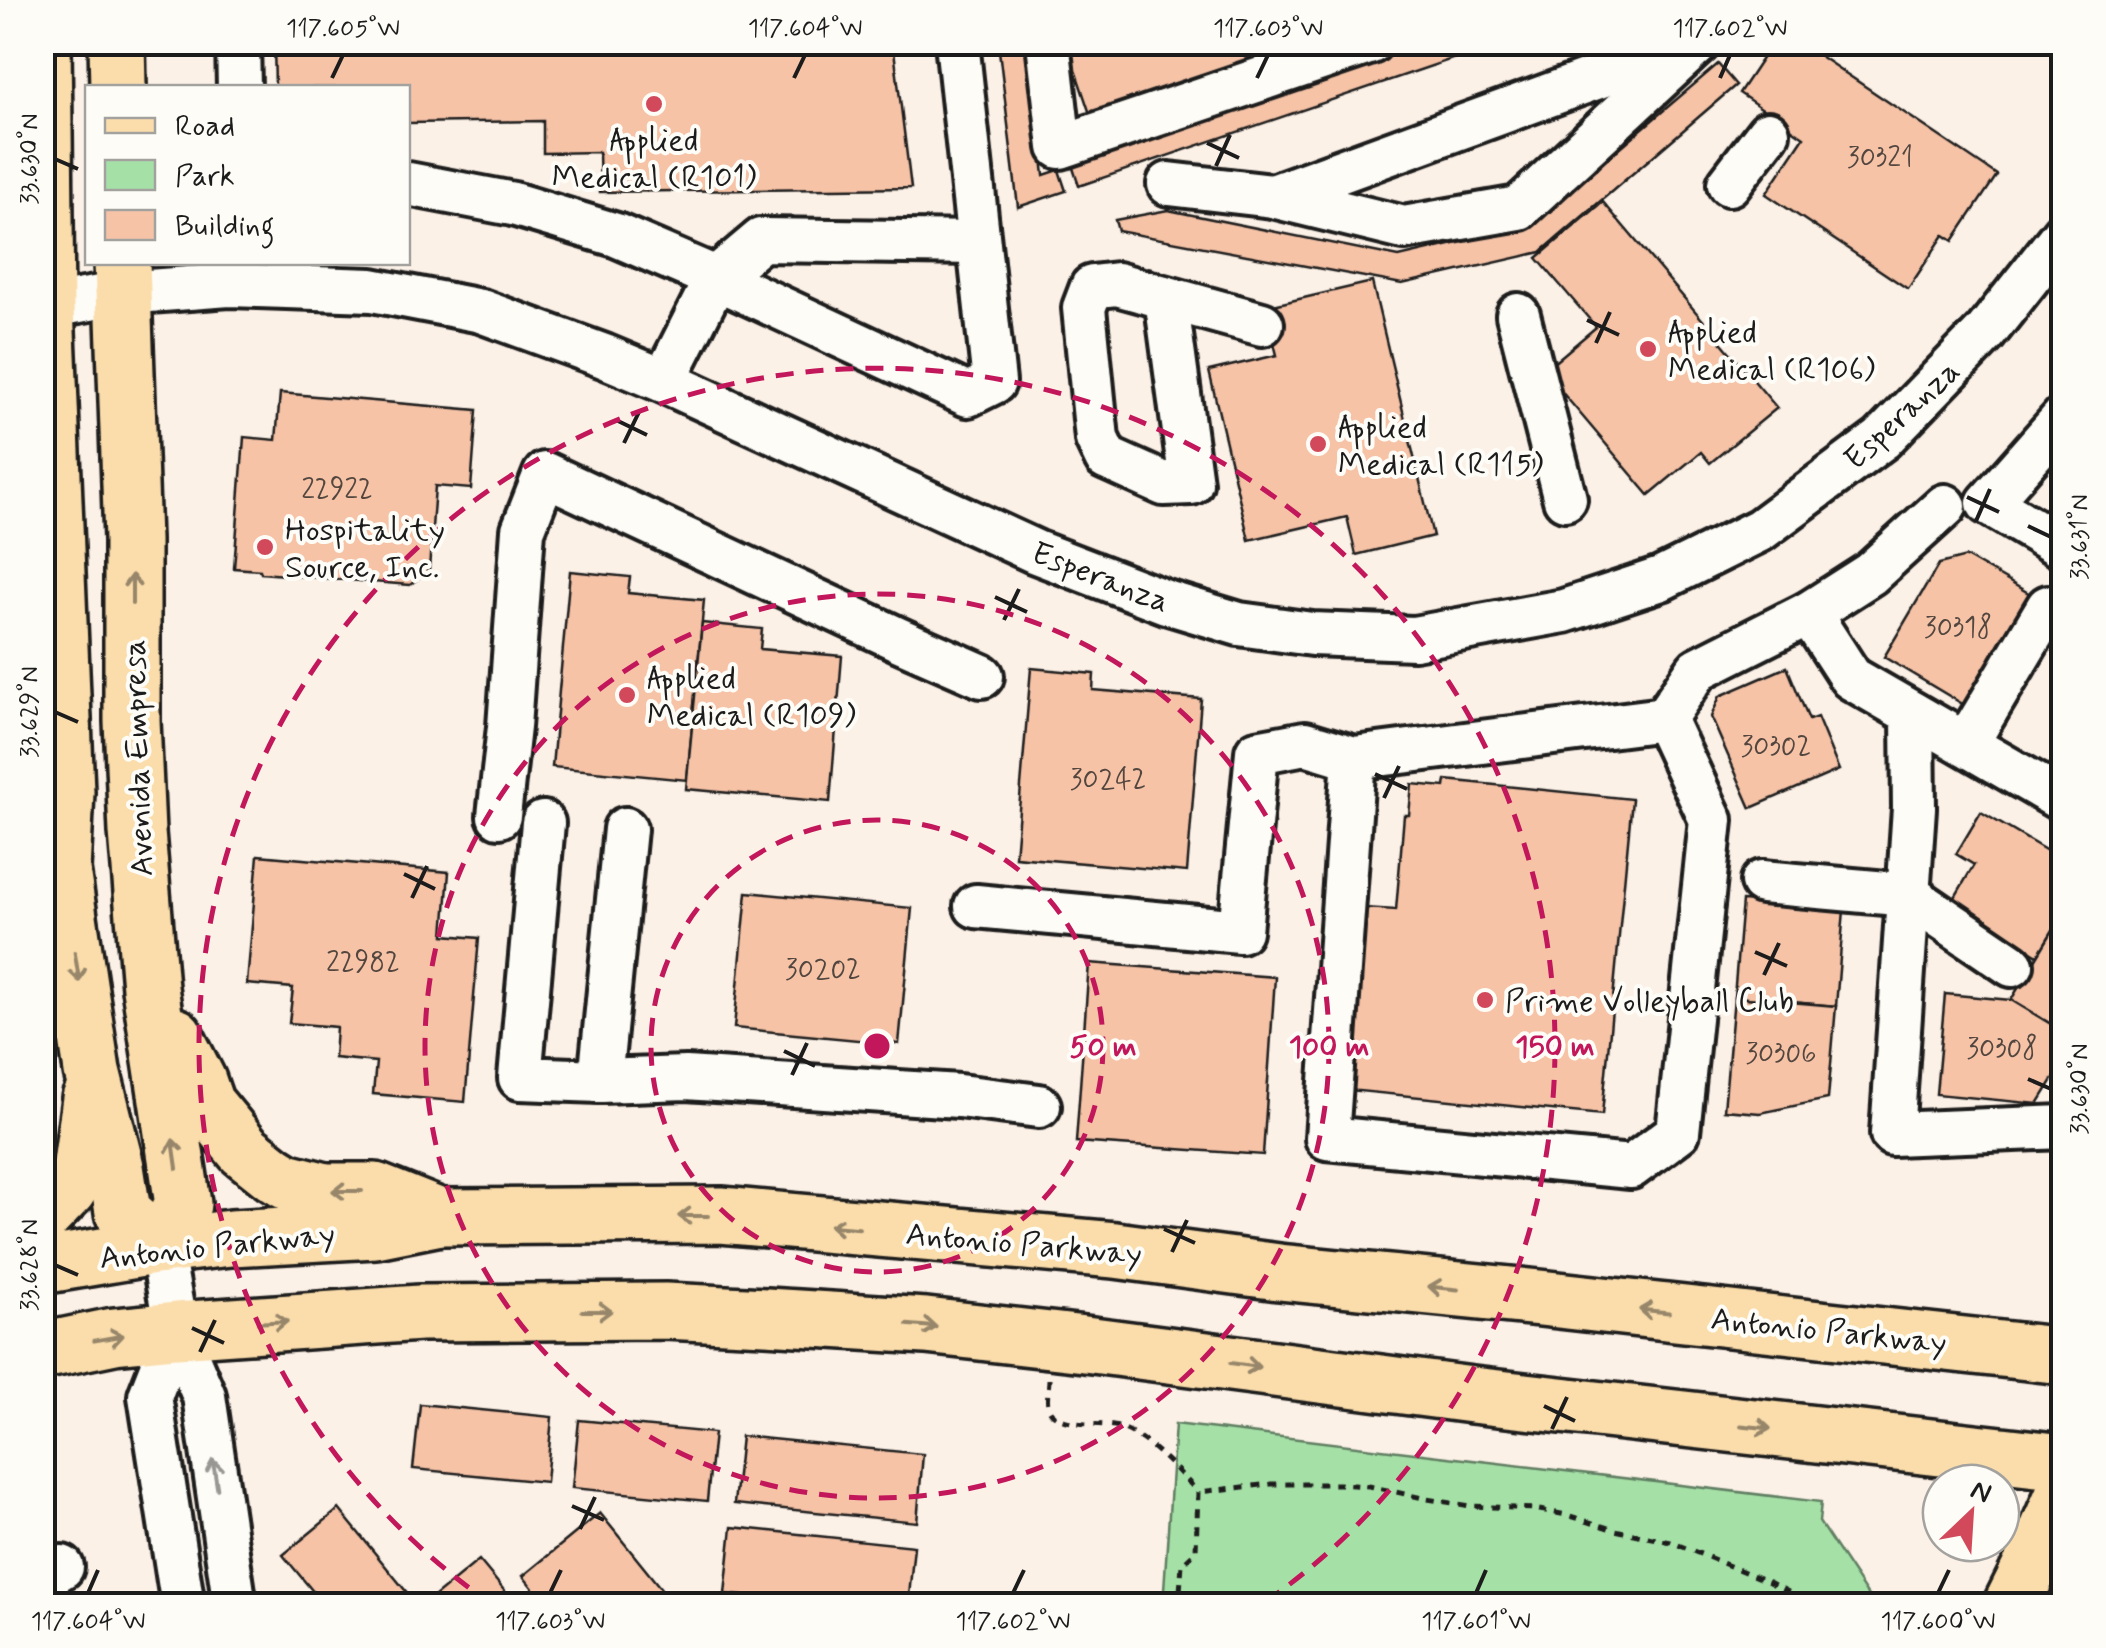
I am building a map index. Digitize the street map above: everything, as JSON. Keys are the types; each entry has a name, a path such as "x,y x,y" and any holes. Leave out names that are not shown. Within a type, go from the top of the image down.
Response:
{"main road":[{"path":"43,42 44,307 66,792 62,870 92,1072 123,1212 160,1246"},
{"path":"117,42 118,85"},
{"name":"Avenida Empresa","path":"122,278 138,832 150,988 183,1204 160,1246"},
{"path":"150,988 206,1104 244,1150 272,1173 325,1192 375,1191 440,1217"},
{"path":"42,1217 80,1171 92,1072"},
{"name":"Antonio Parkway","path":"42,1266 160,1246 375,1230 440,1217 722,1216 1116,1250 1279,1272 2064,1356"},
{"path":"42,1350 114,1336 420,1312 665,1311 896,1324 1052,1340 1491,1398 2064,1462"},
{"path":"2011,1606 2064,1493"}],"street":[{"path":"238,42 239,85"},
{"path":"410,184 513,204 616,235 968,396 994,382 957,42"},
{"path":"1050,43 1060,147 1371,42"},
{"path":"1273,196 1696,42"},
{"path":"1168,184 1273,196 1404,228 1520,208 1696,42"},
{"path":"1729,184 1768,133"},
{"name":"Esperanza","path":"44,307 122,278 372,290 482,310 664,381 1036,552 1166,602 1239,624 1312,634 1414,638 1580,606 1661,579 1760,530 1882,440 1985,333 2064,233"},
{"path":"664,381 716,278 761,240 978,243"},
{"path":"1166,298 1262,324"},
{"path":"1518,315 1565,499"},
{"path":"2064,417 1988,504 2064,548"},
{"path":"499,816 510,727 523,530 545,474 982,676"},
{"path":"976,906 1240,931 1257,752 1304,742 1354,758 1664,718 1698,670 1810,613 1870,574 1945,506"},
{"path":"1967,744 2048,607"},
{"path":"1810,613 1851,678 1967,744 2060,789"},
{"path":"1913,714 1914,808 1892,1134 2064,1128"},
{"path":"1354,758 1327,1138 1631,1167 1678,1132 1711,820 1664,718"},
{"path":"544,823 520,1078 686,1078 959,1096 1039,1106"},
{"path":"600,1081 625,829"},
{"path":"1762,882 1908,895 2012,964"},
{"path":"160,1246 176,1330 204,1396 235,1606"},
{"path":"176,1330 150,1396 182,1606"},
{"path":"227,1554 269,1606"}],"path":[{"path":"1052,1340 1050,1411 1062,1420 1122,1427 1176,1468 1198,1492 1196,1551 1182,1564 1179,1606"},
{"path":"1198,1492 1271,1484 1340,1484 1471,1506 1551,1512 1671,1542 1769,1582 1814,1606"}],"green space":[{"path":"1175,1424 1821,1502 1819,1522 1874,1605 1163,1605"}],"building":[{"name":"Applied Medical (R101)","path":"274,42 893,42 911,188 600,192 599,152 543,153 543,121 410,123 410,85 275,85"},
{"path":"998,42 1028,42 1044,175 1059,170 1066,191 1018,207"},
{"path":"1105,42 1308,42 1091,117 1070,55"},
{"path":"1431,42 1502,42 1079,186 1072,165"},
{"path":"1773,42 1799,42 1997,175 1953,241 1944,235 1908,289 1766,194 1804,137 1739,93"},
{"path":"1718,64 1736,85 1541,252 1402,284 1118,231 1115,220 1168,210 1399,257 1527,227"},
{"name":"Applied Medical (R106)","path":"1603,202 1777,408 1710,463 1701,452 1649,495 1544,371 1596,327 1537,258"},
{"name":"Applied Medical (R115)","path":"1372,282 1433,536 1356,555 1347,517 1249,540 1209,371 1277,355 1265,307"},
{"path":"280,393 477,410 471,489 435,486 429,570 410,585 234,568 244,437 276,440"},
{"path":"1966,557 2032,595 1966,706 1884,657 1939,564"},
{"name":"Applied Medical (R109)","path":"570,571 630,577 628,593 704,600 687,780 552,767"},
{"path":"702,623 762,629 760,649 842,656 830,802 686,789"},
{"path":"1787,667 1809,720 1817,717 1839,770 1751,808 1711,717 1720,696"},
{"path":"1031,668 1094,674 1093,690 1201,699 1187,872 1015,857"},
{"name":"Prime Volleyball Club","path":"1446,780 1632,799 1602,1115 1348,1090 1365,908 1396,910 1404,815 1409,815 1412,784 1445,787"},
{"path":"1981,812 2064,861 2064,912 2038,955 1951,904 1974,865 1956,854"},
{"path":"258,855 449,872 444,935 479,938 465,1102 373,1094 376,1062 334,1058 336,1027 289,1023 293,988 247,984"},
{"path":"747,892 912,908 899,1044 734,1028"},
{"path":"1742,901 1844,910 1836,1006 1734,997"},
{"path":"2064,912 2064,1032 2011,1000"},
{"path":"1089,963 1275,977 1263,1155 1076,1142"},
{"path":"1945,994 2011,1000 2064,1032 2064,1062 2038,1104 1936,1094"},
{"path":"1734,997 1836,1006 1828,1099 1760,1113 1724,1110"},
{"path":"420,1404 552,1417 546,1482 413,1469"},
{"path":"579,1420 714,1433 707,1501 572,1488"},
{"path":"741,1436 923,1454 917,1522 734,1504"},
{"path":"339,1509 418,1606 325,1606 283,1555"},
{"path":"600,1513 675,1606 547,1606 523,1576"},
{"path":"732,1527 914,1546 908,1606 836,1606 725,1594"},
{"path":"479,1560 517,1606 424,1605"}],"place":[{"name":"Applied Medical (R101)","path":"654,104"},
{"name":"Applied Medical (R106)","path":"1648,349"},
{"name":"Applied Medical (R115)","path":"1318,444"},
{"name":"Hospitality Source, Inc.","path":"265,547"},
{"name":"Applied Medical (R109)","path":"627,695"},
{"name":"Prime Volleyball Club","path":"1485,1000"}]}
